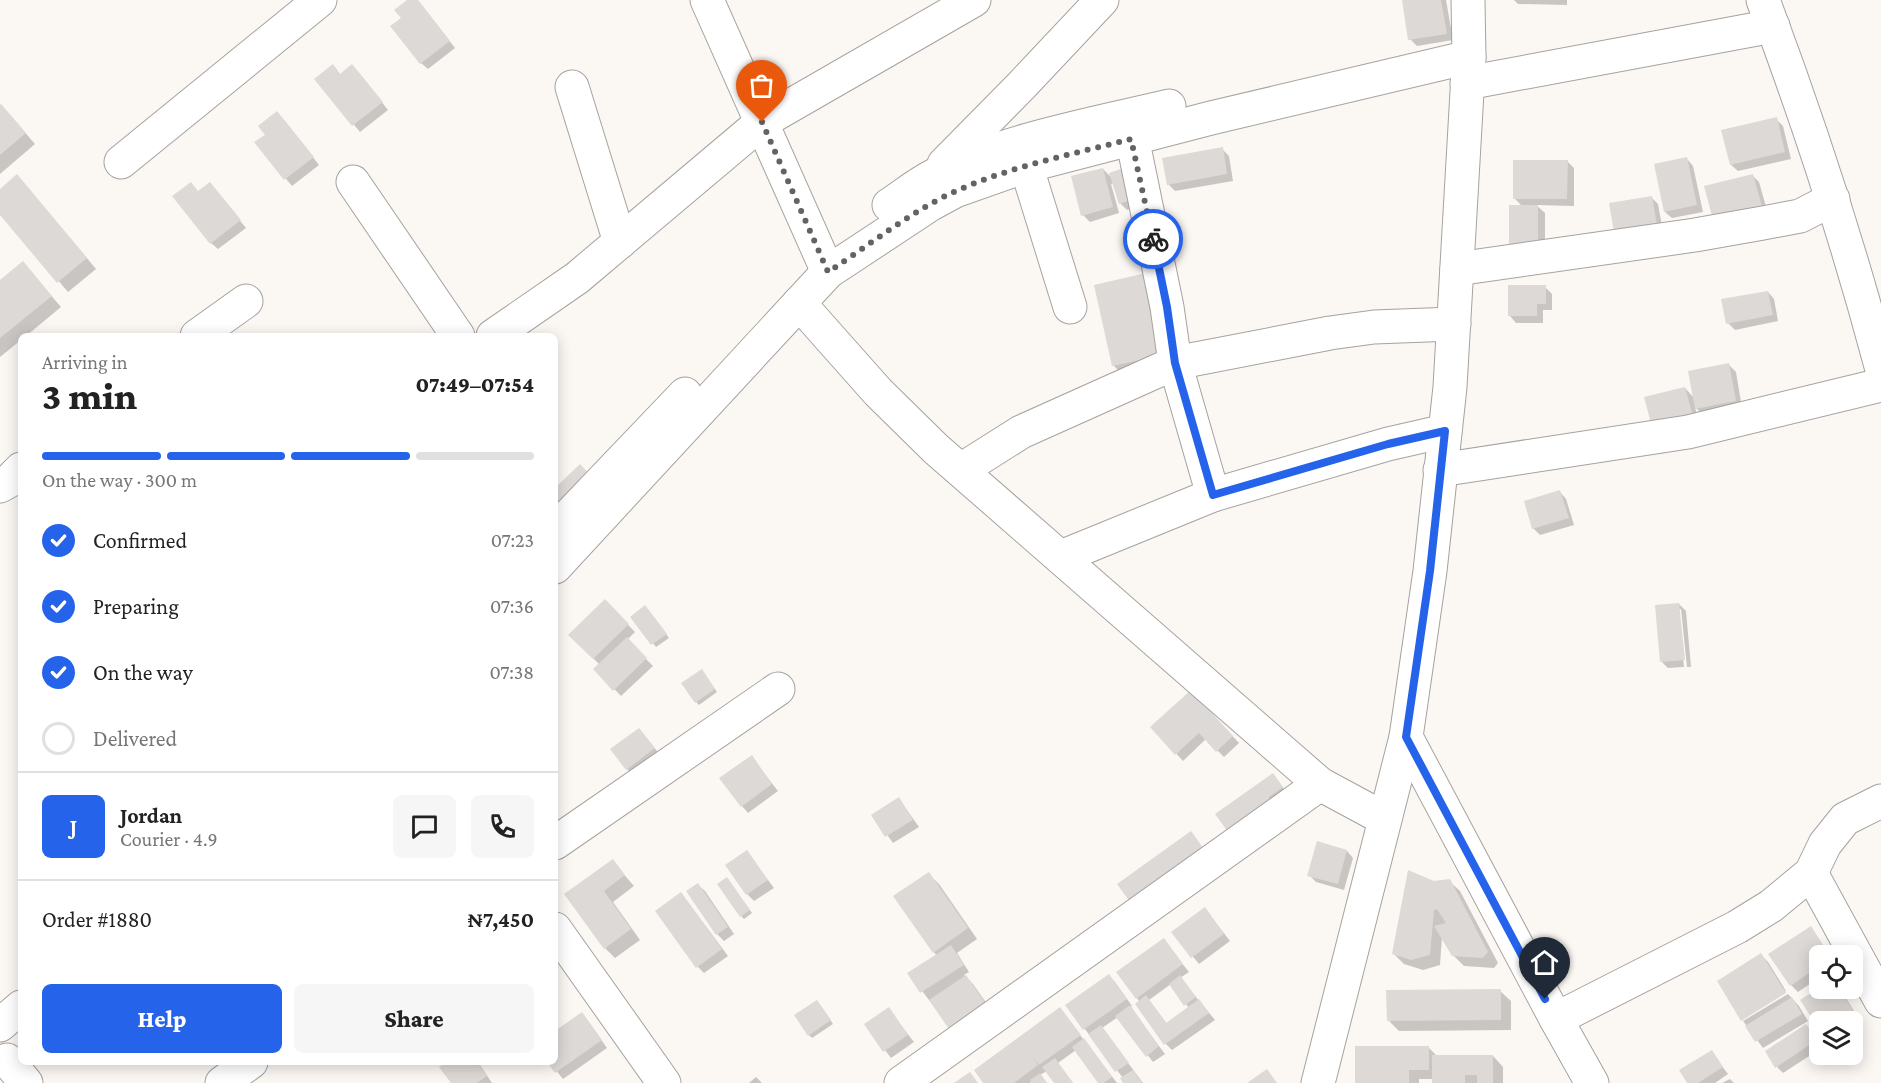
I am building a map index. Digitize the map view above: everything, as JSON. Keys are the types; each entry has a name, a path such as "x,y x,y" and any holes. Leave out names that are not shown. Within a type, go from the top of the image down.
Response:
{"street":[{"path":"121,162 320,0"},
{"path":"707,0 824,262"},
{"path":"497,333 577,278 762,122 974,0"},
{"path":"558,527 824,262 933,176 1102,0"},
{"path":"1317,1083 1406,737 1430,571 1450,387 1468,59 1468,0"},
{"path":"558,564 799,303 824,262 931,204 987,179 1023,155 1129,127 1468,59 1768,13 1801,100 1833,199 1870,277 1881,366"},
{"path":"572,87 620,242"},
{"path":"1129,127 1167,307 1175,363 1213,495"},
{"path":"933,176 987,152 1023,155"},
{"path":"1023,155 1070,307"},
{"path":"353,182 456,333"},
{"path":"1457,269 1695,236 1763,224 1800,216 1833,199"},
{"path":"201,333 246,301"},
{"path":"799,303 878,392 936,449 1320,784 1385,819"},
{"path":"961,470 1020,432 1175,363 1352,330 1454,324"},
{"path":"1440,470 1688,432 1881,385"},
{"path":"1061,557 1213,495 1388,444 1445,431"},
{"path":"0,486 18,472"},
{"path":"558,841 778,689"},
{"path":"1406,737 1592,1083"},
{"path":"902,1083 1320,784"},
{"path":"1556,1019 1737,927 1771,906 1810,873 1825,844 1845,819 1881,801"},
{"path":"1810,873 1881,1001"},
{"path":"558,933 664,1083"},
{"path":"0,1025 18,1010"},
{"path":"222,1083 246,1065"}],"building":[{"path":"407,0 418,0 450,41 420,64 390,26 401,18 394,10"},
{"path":"1402,0 1441,0 1447,34 1408,40"},
{"path":"333,64 340,74 352,64 383,102 352,126 314,79"},
{"path":"0,105 26,133 0,155"},
{"path":"277,111 314,157 284,180 254,142 265,135 258,126"},
{"path":"1777,117 1785,152 1730,165 1721,130"},
{"path":"1223,147 1227,174 1167,185 1162,158"},
{"path":"1687,157 1697,205 1664,212 1654,164"},
{"path":"1513,160 1568,160 1567,199 1513,199"},
{"path":"1132,165 1142,196 1119,204 1109,173"},
{"path":"1103,168 1113,207 1081,216 1071,176"},
{"path":"17,174 87,258 57,283 0,215 0,189"},
{"path":"1753,174 1764,214 1715,227 1704,186"},
{"path":"191,182 198,191 210,182 241,220 210,244 172,196"},
{"path":"1652,196 1658,231 1615,238 1609,203"},
{"path":"1509,205 1538,205 1538,251 1509,250"},
{"path":"23,261 52,296 0,338 0,280"},
{"path":"1146,273 1164,355 1112,366 1094,285"},
{"path":"1508,285 1546,285 1546,304 1537,304 1537,316 1508,316"},
{"path":"1768,291 1773,315 1726,324 1721,299"},
{"path":"1729,363 1736,401 1695,409 1688,371"},
{"path":"1685,387 1694,420 1653,431 1644,397"},
{"path":"580,464 591,476 558,510 558,485"},
{"path":"1560,490 1569,518 1532,529 1524,501"},
{"path":"605,599 629,624 593,659 568,635"},
{"path":"1679,603 1685,660 1660,662 1655,605"},
{"path":"645,605 667,634 651,645 630,617"},
{"path":"627,637 647,658 613,691 593,669"},
{"path":"702,669 715,689 695,703 681,683"},
{"path":"1191,690 1233,736 1216,752 1199,733 1175,755 1150,727"},
{"path":"639,728 655,748 626,770 610,749"},
{"path":"752,755 772,784 741,807 719,778"},
{"path":"1273,773 1283,787 1269,797 1277,809 1234,840 1215,814"},
{"path":"899,797 913,820 885,837 871,815"},
{"path":"1191,831 1206,852 1133,906 1117,884"},
{"path":"1317,841 1347,850 1338,884 1307,876"},
{"path":"747,850 768,880 746,895 725,865"},
{"path":"613,859 625,875 604,891 631,929 604,949 564,894"},
{"path":"1408,870 1434,881 1450,879 1488,952 1483,958 1452,956 1434,926 1446,923 1437,909 1434,910 1430,955 1411,960 1392,954"},
{"path":"929,872 968,928 933,953 893,896"},
{"path":"727,877 750,910 740,917 717,884"},
{"path":"698,883 728,927 716,935 686,891"},
{"path":"681,892 722,949 696,968 655,911"},
{"path":"1205,907 1224,934 1191,958 1171,932"},
{"path":"1811,926 1823,945 1809,945 1809,973 1790,986 1768,954"},
{"path":"1164,938 1183,964 1136,999 1116,972"},
{"path":"951,945 964,965 920,993 907,973"},
{"path":"1761,953 1786,993 1741,1021 1717,981"},
{"path":"1109,974 1127,999 1083,1030 1065,1005"},
{"path":"966,975 988,1007 951,1032 929,1000"},
{"path":"1180,975 1196,997 1184,1006 1169,984"},
{"path":"1501,989 1501,1020 1387,1021 1386,990"},
{"path":"1809,994 1809,999 1846,999 1853,1011 1809,1011 1809,1014 1800,1000"},
{"path":"1146,995 1166,1023 1199,999 1209,1013 1164,1045 1135,1004"},
{"path":"1792,997 1802,1014 1755,1042 1745,1026"},
{"path":"817,1000 831,1020 808,1036 794,1015"},
{"path":"1130,1005 1159,1046 1146,1057 1115,1016"},
{"path":"889,1007 908,1035 883,1052 864,1024"},
{"path":"1060,1007 1081,1035 1039,1065 1034,1058 1038,1065 1014,1083 983,1083 974,1070"},
{"path":"582,1012 602,1040 555,1073 549,1065 558,1065 558,1029"},
{"path":"1806,1024 1809,1028 1809,1045 1775,1068 1765,1051"},
{"path":"1101,1025 1129,1063 1115,1072 1088,1034"},
{"path":"1084,1038 1112,1077 1104,1083 1098,1083 1072,1047"},
{"path":"1355,1046 1429,1046 1429,1070 1409,1070 1409,1083 1355,1083"},
{"path":"1712,1050 1723,1067 1698,1083 1687,1083 1679,1070"},
{"path":"1432,1055 1493,1055 1493,1083 1477,1083 1477,1075 1465,1075 1465,1083 1432,1083"},
{"path":"1055,1058 1073,1083 1054,1083 1042,1067"},
{"path":"442,1065 479,1065 487,1076 477,1083 451,1083 439,1067"},
{"path":"1267,1069 1277,1083 1247,1083"},
{"path":"1133,1070 1142,1083 1123,1083 1120,1078"},
{"path":"970,1072 978,1083 954,1083"},
{"path":"1040,1073 1047,1083 1032,1083 1030,1080"}],"way so far":[{"path":"762,122 828,272 931,204 955,192 1026,166 1131,139 1153,239"}],"route":[{"path":"1153,239 1167,307 1175,363 1213,495 1388,444 1445,431 1430,571 1406,737 1545,999"}]}
